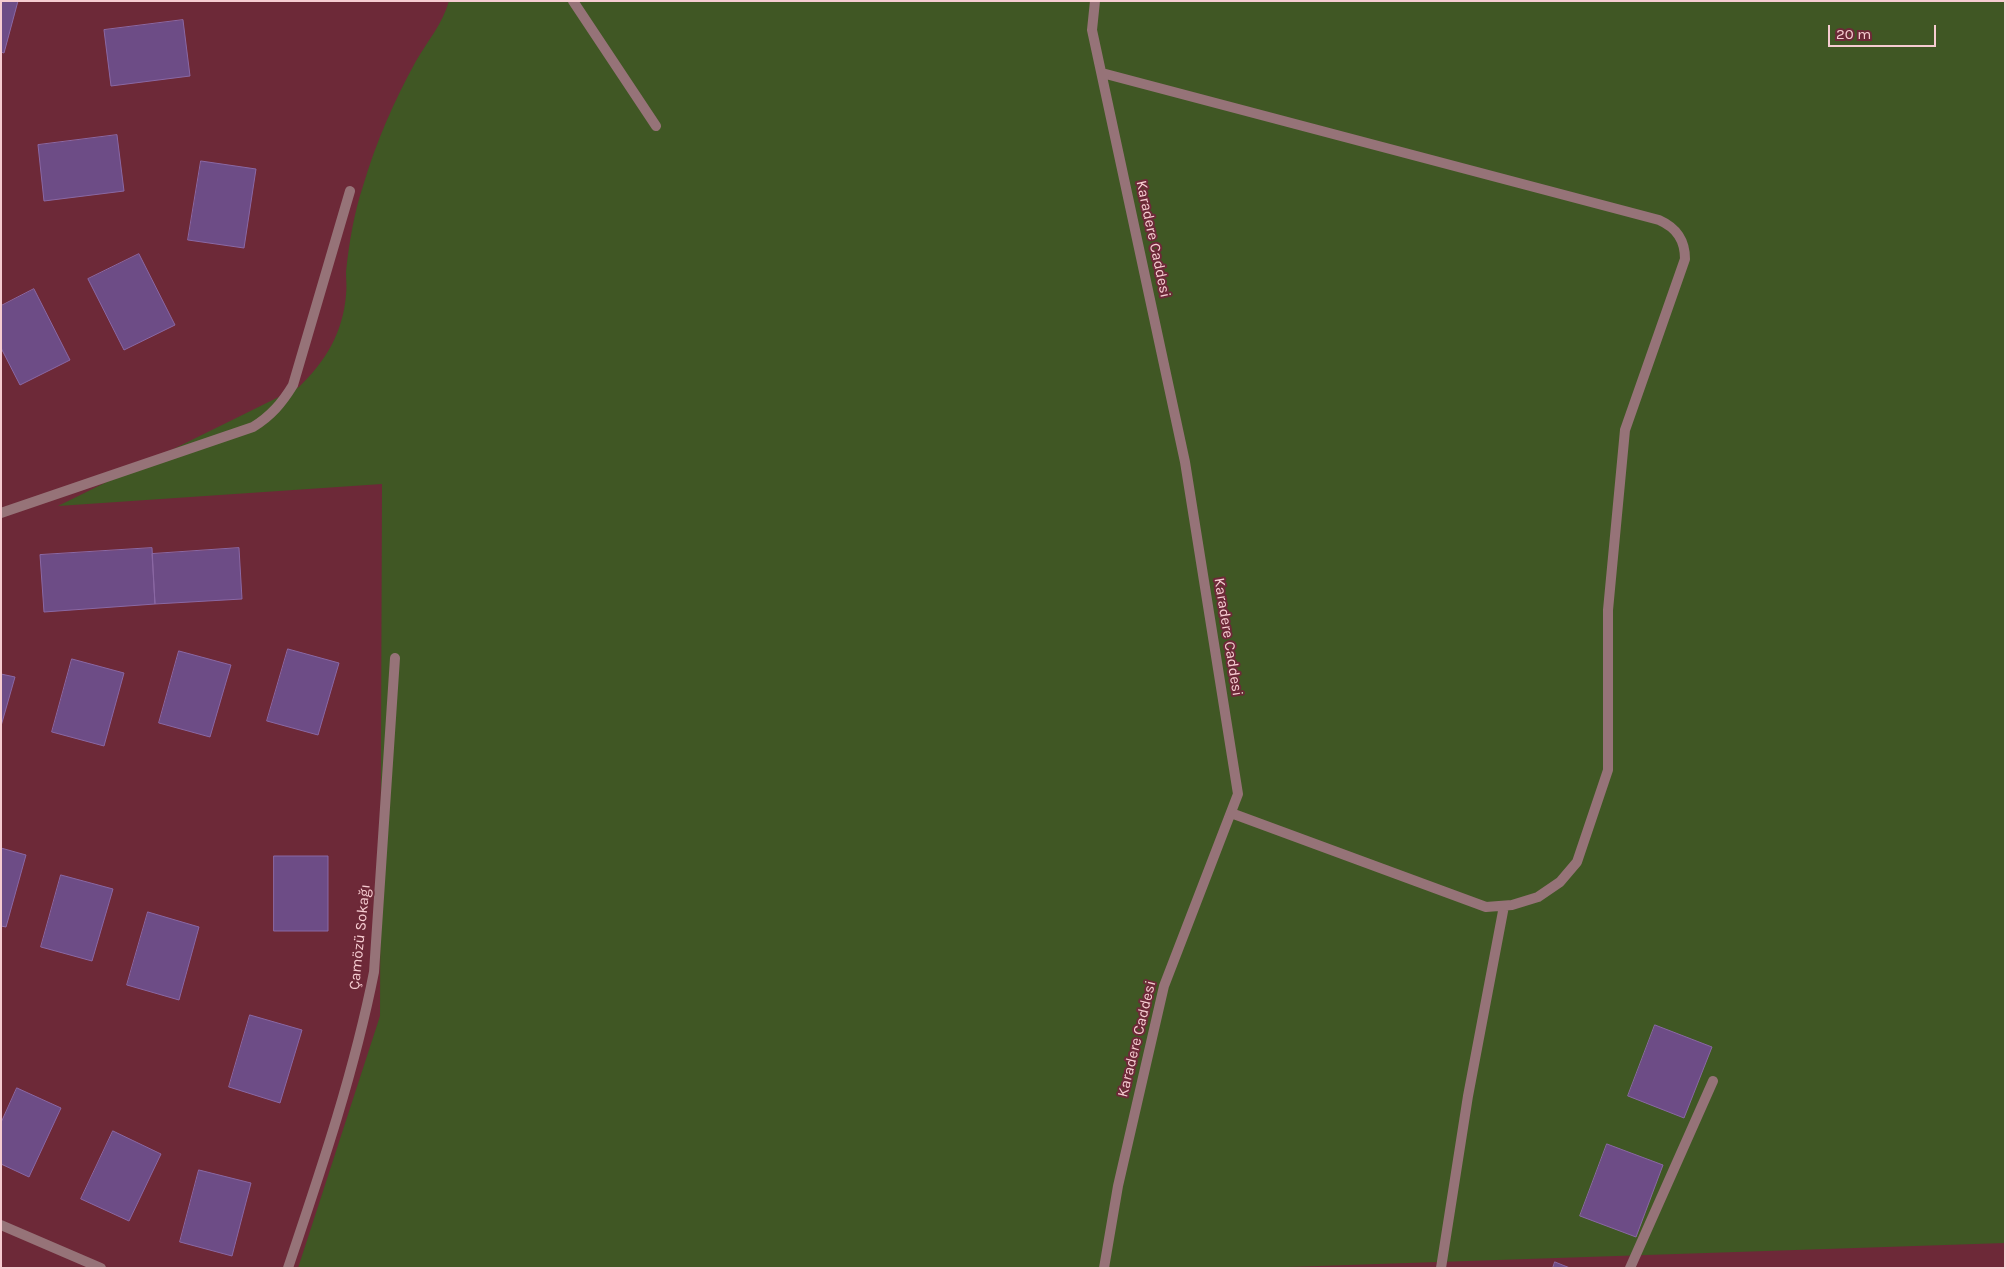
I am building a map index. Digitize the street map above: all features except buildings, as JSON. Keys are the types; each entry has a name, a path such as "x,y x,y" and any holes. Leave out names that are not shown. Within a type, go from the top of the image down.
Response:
{"street":[{"path":"573,1 656,126"},
{"name":"Karadere Caddesi","path":"1095,1 1092,30 1186,462 1238,794 1164,986 1118,1186 1104,1268"},
{"path":"1102,73 1659,220 1676,231 1683,240 1686,259 1625,430 1608,610 1608,770 1577,862 1560,882 1538,897 1512,905 1486,907 1231,813"},
{"path":"1,513 253,427 274,413 293,385 350,192"},
{"name":"Çamözü Sokağı","path":"288,1268 328,1150 365,1016 374,972 395,658"},
{"path":"1441,1268 1468,1096 1504,906"},
{"path":"1630,1268 1713,1081"},
{"path":"1,1224 101,1268"}],"green space":[{"path":"449,1 2005,1 2005,1243 1259,1268 298,1268 380,1016 382,484 58,506 299,387 317,367 332,345 341,321 346,295 346,272 352,228 374,154 400,91 439,25"}]}
